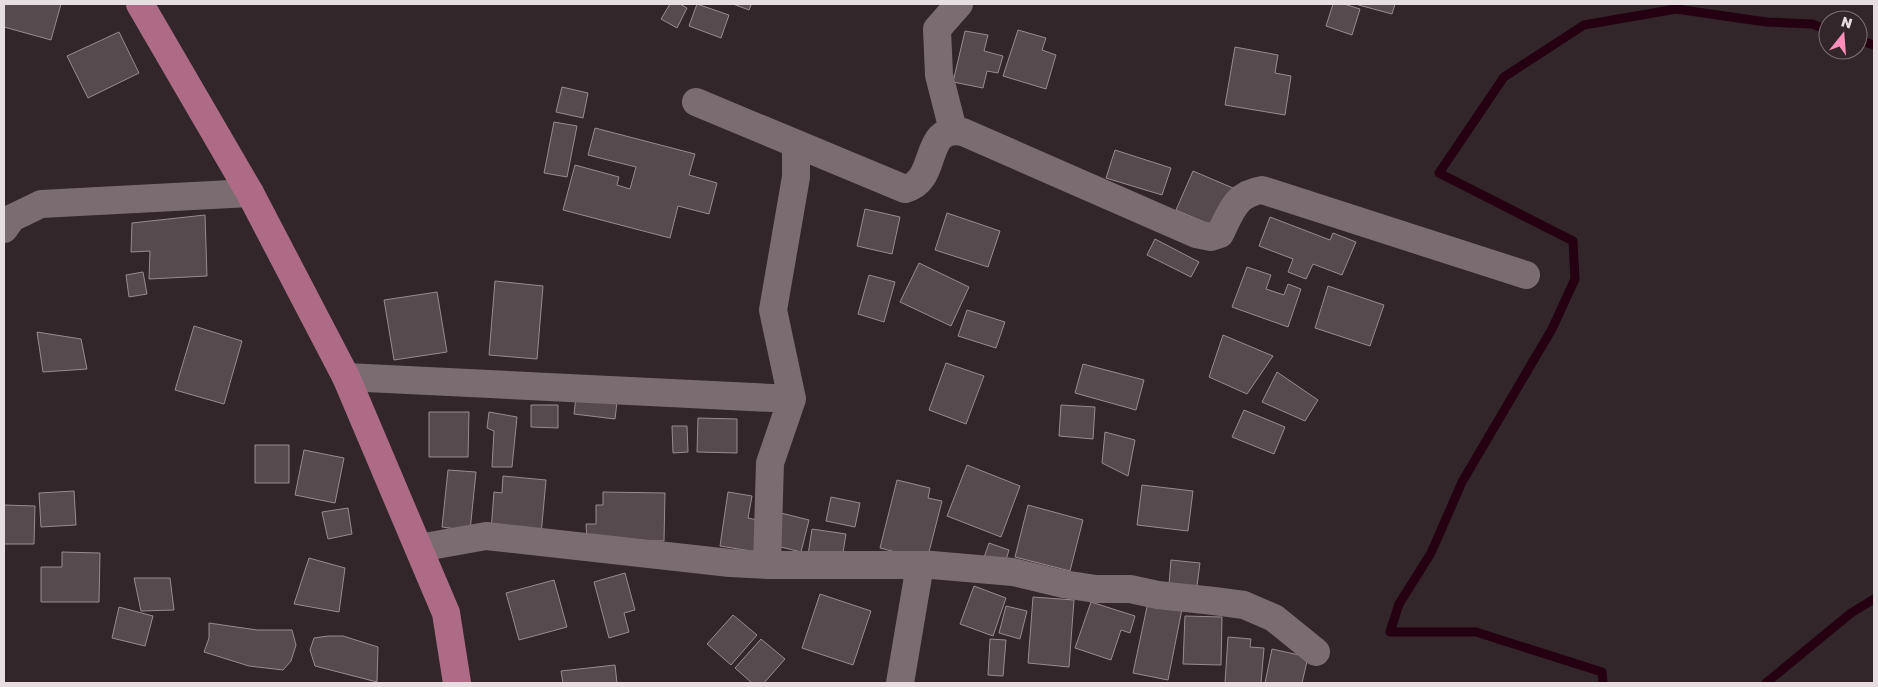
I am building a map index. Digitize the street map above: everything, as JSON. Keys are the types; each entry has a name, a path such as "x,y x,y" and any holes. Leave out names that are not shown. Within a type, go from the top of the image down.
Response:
{"main road":[{"path":"140,4 250,193 346,377 446,613 457,683"}],"street":[{"path":"953,130 939,75 937,29 959,4"},
{"path":"696,102 905,188 916,186 922,179 938,139 944,132 953,130 963,132 1196,234 1211,237 1220,234 1242,196 1250,192 1262,190 1526,275"},
{"path":"767,566 770,463 792,399 773,310 777,276 790,220 796,177 796,144"},
{"path":"4,229 12,218 41,204 250,193"},
{"path":"346,377 792,399"},
{"path":"419,548 486,536 658,556 767,566 920,565 1013,572 1062,584 1096,589 1130,589 1158,595 1244,605 1274,618 1316,652"},
{"path":"900,683 920,565"}],"building":[{"path":"4,4 61,4 51,40 4,27"},
{"path":"670,4 680,4 687,8 677,28 661,19"},
{"path":"697,4 729,15 721,38 689,26"},
{"path":"733,4 747,4 751,5 749,10"},
{"path":"1333,4 1344,4 1360,9 1352,35 1326,26"},
{"path":"1355,4 1395,4 1392,14"},
{"path":"1018,30 1046,38 1042,50 1056,55 1046,89 1003,76"},
{"path":"965,31 988,35 984,51 1003,56 998,73 987,71 983,88 953,82"},
{"path":"119,32 139,73 88,98 67,56"},
{"path":"1235,47 1278,55 1275,73 1291,76 1285,115 1225,105"},
{"path":"562,87 588,93 583,118 556,112"},
{"path":"554,122 577,126 567,177 544,173"},
{"path":"595,128 695,154 689,175 717,183 709,214 678,206 670,238 563,210 575,165 619,177 617,185 630,189 636,167 588,155"},
{"path":"1115,150 1171,168 1162,195 1106,178"},
{"path":"1193,171 1233,188 1216,227 1176,210"},
{"path":"865,209 900,217 892,254 857,246"},
{"path":"947,213 1000,231 988,267 935,250"},
{"path":"205,215 207,276 149,279 150,251 131,252 132,223"},
{"path":"1270,217 1330,240 1333,233 1356,242 1342,275 1313,264 1306,279 1288,272 1293,259 1259,246"},
{"path":"1155,239 1199,262 1191,277 1147,255"},
{"path":"919,263 969,287 951,326 900,302"},
{"path":"1247,267 1271,275 1266,289 1284,295 1288,284 1301,289 1288,327 1232,307"},
{"path":"143,272 147,294 129,297 126,275"},
{"path":"869,275 895,282 884,322 858,314"},
{"path":"495,281 543,286 537,359 489,355"},
{"path":"1328,286 1384,305 1370,346 1315,328"},
{"path":"437,292 447,352 394,360 384,300"},
{"path":"967,310 1005,322 996,348 958,336"},
{"path":"194,326 242,341 224,404 175,390"},
{"path":"37,332 81,339 87,369 43,372"},
{"path":"1223,335 1273,356 1247,394 1209,377"},
{"path":"946,363 984,376 966,424 929,410"},
{"path":"1083,364 1144,380 1136,410 1075,393"},
{"path":"1277,372 1318,400 1305,421 1262,402"},
{"path":"576,397 617,402 615,419 574,414"},
{"path":"531,405 558,405 558,428 531,427"},
{"path":"1061,405 1095,407 1093,439 1059,436"},
{"path":"1244,410 1285,427 1274,454 1232,437"},
{"path":"429,412 469,412 468,457 429,457"},
{"path":"489,412 517,417 512,467 492,467 494,431 487,428"},
{"path":"698,418 737,419 737,453 697,452"},
{"path":"672,426 687,426 688,452 673,453"},
{"path":"1105,432 1135,440 1128,476 1102,463"},
{"path":"255,445 289,445 289,483 255,483"},
{"path":"304,450 344,458 335,503 295,495"},
{"path":"967,465 1020,486 1001,537 947,516"},
{"path":"448,470 476,472 470,531 442,527"},
{"path":"503,476 546,480 541,535 491,531 494,492 502,493"},
{"path":"897,480 930,488 928,498 942,501 927,560 880,548"},
{"path":"1142,485 1193,491 1188,531 1137,525"},
{"path":"74,491 76,525 41,527 39,493"},
{"path":"603,492 665,493 664,541 587,540 586,524 596,524 596,505 603,505"},
{"path":"728,492 752,496 748,518 762,521 757,552 720,546"},
{"path":"831,497 860,503 855,527 826,521"},
{"path":"4,505 35,506 34,544 4,544"},
{"path":"1028,505 1083,520 1070,571 1015,557"},
{"path":"348,508 352,534 328,539 322,512"},
{"path":"781,513 809,520 801,552 773,545"},
{"path":"812,529 846,534 842,559 808,555"},
{"path":"989,543 1009,550 1003,570 982,563"},
{"path":"62,552 100,553 99,602 41,602 41,567 62,567"},
{"path":"309,558 345,568 339,612 294,604"},
{"path":"1171,560 1200,563 1197,586 1169,584"},
{"path":"625,573 635,610 624,613 629,632 609,638 594,582"},
{"path":"134,578 170,578 174,610 141,611"},
{"path":"554,580 567,627 519,640 506,593"},
{"path":"974,586 1006,598 993,636 960,624"},
{"path":"820,594 871,611 853,665 802,648"},
{"path":"1033,597 1074,600 1069,667 1028,663"},
{"path":"1091,602 1135,616 1130,633 1121,630 1111,660 1075,648"},
{"path":"1148,602 1182,609 1168,680 1133,673"},
{"path":"1006,606 1027,611 1020,639 999,633"},
{"path":"119,607 153,616 145,646 112,638"},
{"path":"733,615 757,635 731,665 707,644"},
{"path":"1185,616 1222,617 1221,665 1183,664"},
{"path":"209,623 257,630 292,630 296,645 291,661 283,670 249,666 204,652 209,638"},
{"path":"343,636 378,647 377,682 315,666 310,650 314,638"},
{"path":"1228,637 1251,639 1250,647 1264,648 1261,683 1225,683"},
{"path":"761,639 785,659 764,683 752,683 735,668"},
{"path":"990,639 1006,640 1003,676 988,675"},
{"path":"1272,649 1308,657 1302,683 1265,683"},
{"path":"615,665 617,683 563,683 561,671"}],"waterway":[{"path":"1603,683 1602,672 1476,632 1390,632 1399,604 1431,553 1462,482 1552,329 1575,279 1573,241 1439,173 1504,77 1584,25 1676,9 1766,22 1812,24 1818,26"},
{"path":"1868,43 1874,45"},
{"path":"1766,683 1851,613 1874,599"}]}
